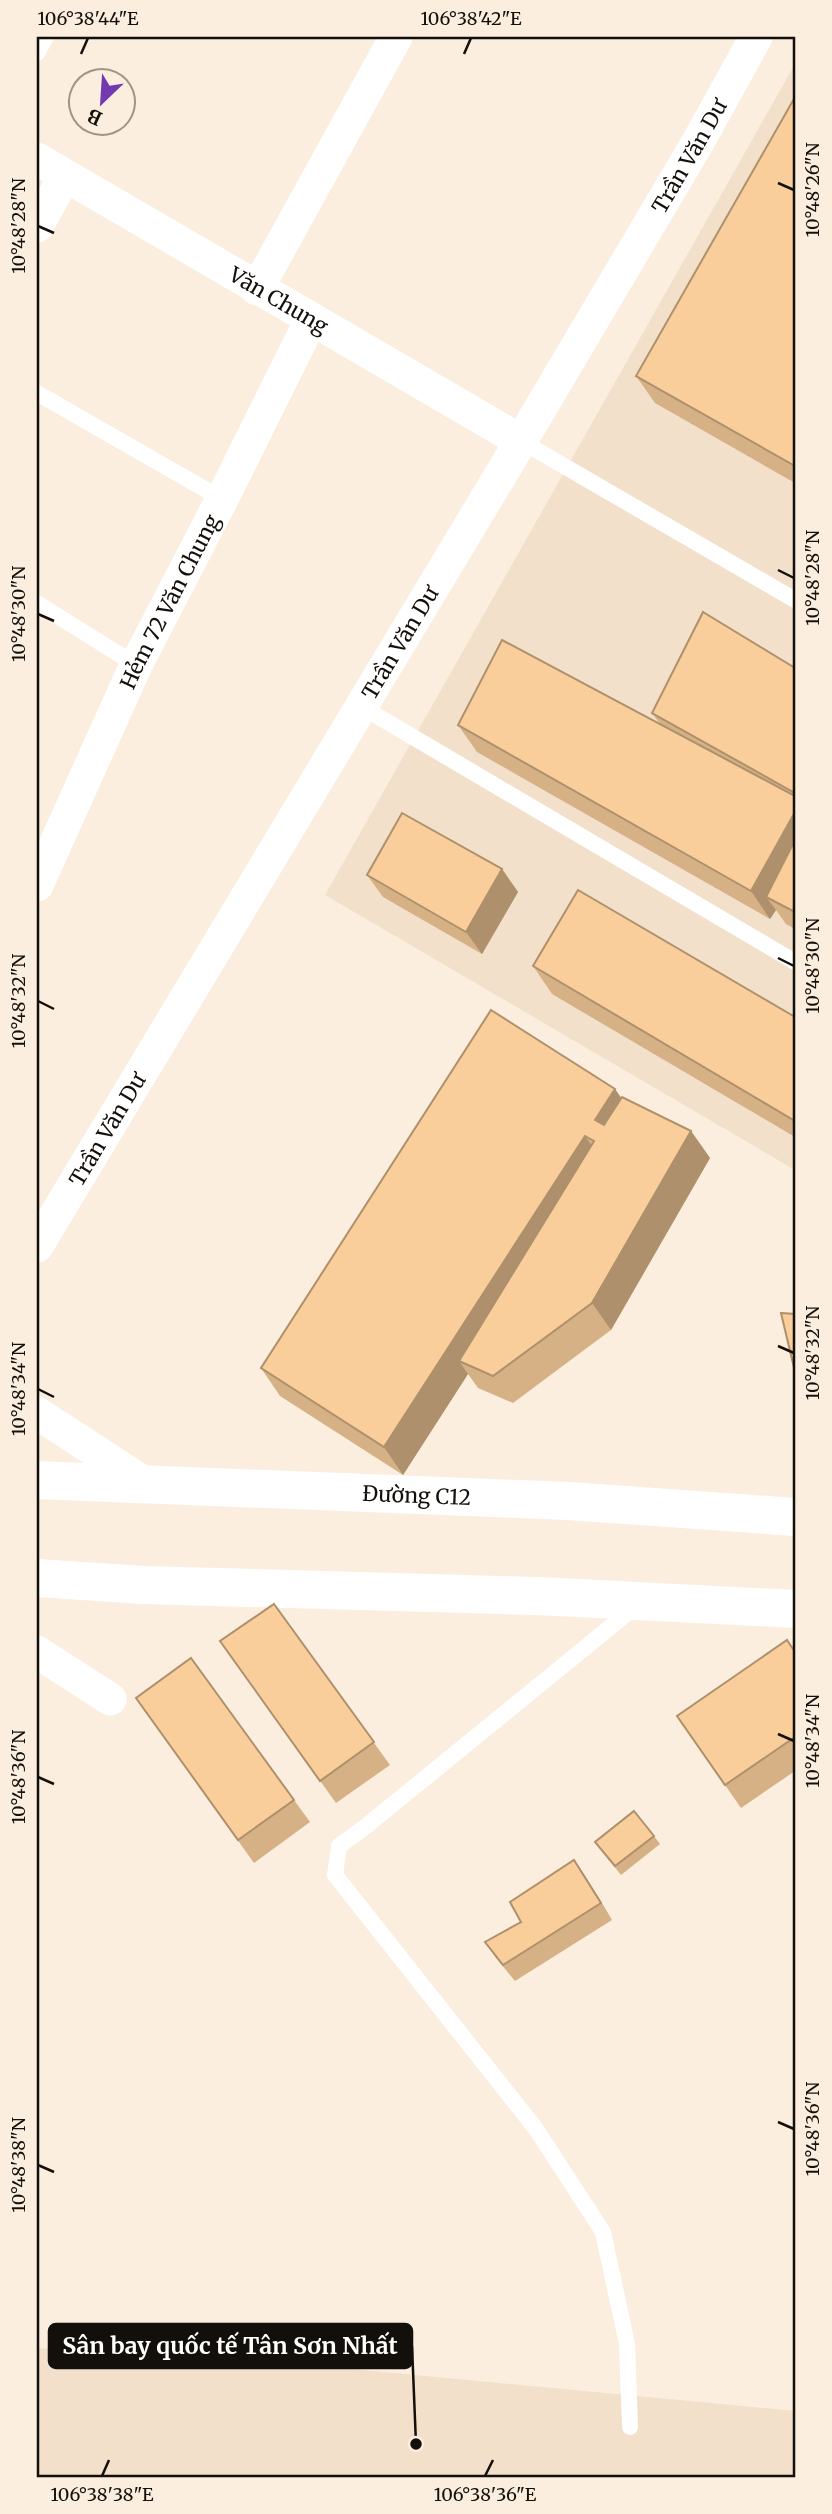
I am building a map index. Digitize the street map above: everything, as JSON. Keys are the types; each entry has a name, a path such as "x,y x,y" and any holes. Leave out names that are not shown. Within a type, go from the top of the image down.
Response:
{"main road":[{"name":"Đường C12","path":"37,1480 569,1501 795,1517"},
{"path":"37,1578 144,1585 539,1596 795,1609"}],"street":[{"path":"257,289 396,37"},
{"name":"Trần Văn Dư","path":"37,1246 521,441 698,142 756,37"},
{"name":"Văn Chung","path":"37,159 521,441"},
{"path":"37,226 65,176"},
{"name":"Hẻm 72 Văn Chung","path":"37,885 136,665 311,320"},
{"path":"37,1413 146,1484"},
{"path":"37,1651 110,1699"}],"lane":[{"path":"37,53 46,37"},
{"path":"37,393 222,499"},
{"path":"521,441 795,600"},
{"path":"37,603 136,665"},
{"path":"362,707 795,962"},
{"path":"630,2427 627,2344 603,2232 536,2129 335,1875 339,1846 643,1601"}],"shaded area":[{"path":"795,64 795,1170 325,895"},
{"path":"37,2348 268,2361 795,2411 795,2477 37,2477"}],"building":[{"path":"795,97 795,466 636,376"},
{"path":"703,612 795,668 795,793 652,713"},
{"path":"502,640 795,796 795,812 751,891 458,725"},
{"path":"402,813 502,869 466,932 367,875"},
{"path":"795,840 795,912 766,897"},
{"path":"578,890 795,1017 795,1121 533,966"},
{"path":"491,1010 615,1089 595,1120 604,1125 622,1097 691,1131 592,1303 493,1376 459,1361 594,1141 585,1136 384,1447 261,1368"},
{"path":"781,1313 795,1314 795,1372"},
{"path":"274,1604 374,1742 320,1781 220,1641"},
{"path":"787,1640 795,1652 795,1737 725,1785 677,1716"},
{"path":"191,1658 294,1800 238,1840 136,1698"},
{"path":"634,1811 654,1836 615,1866 595,1842"},
{"path":"574,1860 601,1903 503,1965 485,1942 521,1922 510,1902"}],"place":[{"name":"Sân bay quốc tế Tân Sơn Nhất","path":"416,2444"}]}
